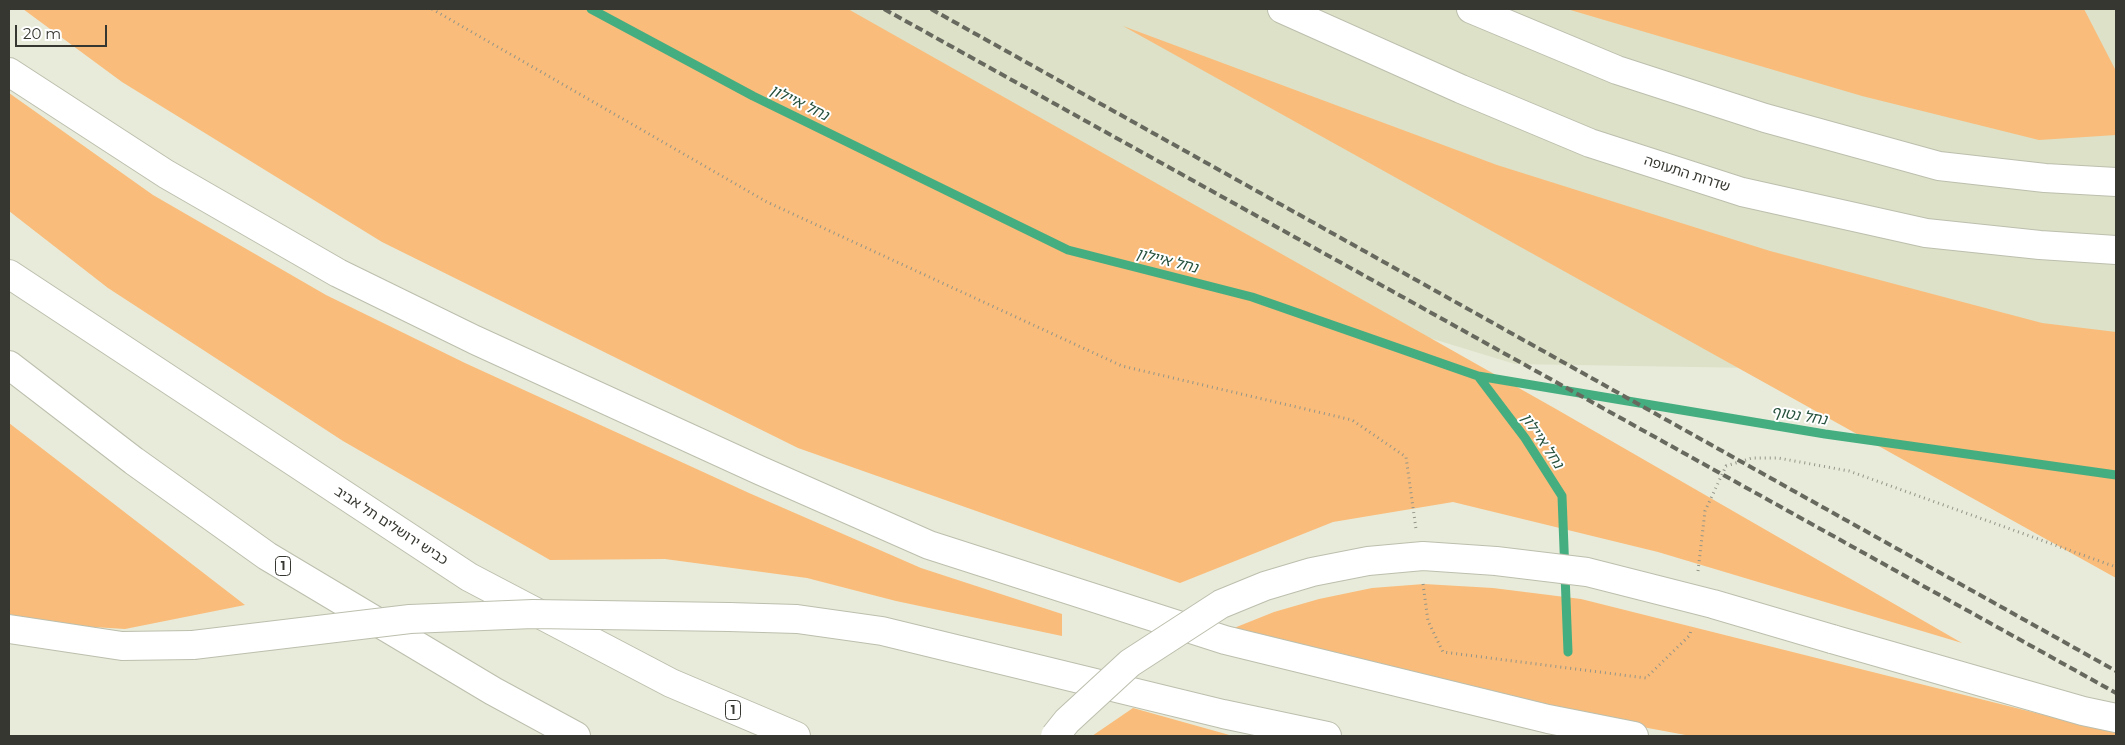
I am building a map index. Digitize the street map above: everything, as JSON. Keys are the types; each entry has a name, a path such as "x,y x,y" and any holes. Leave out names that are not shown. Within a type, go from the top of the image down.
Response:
{"main road":[{"name":"שדרות התעופה","path":"1282,9 1461,89 1590,143 1742,192 1926,233 2040,245 2116,250"},
{"path":"1471,9 1617,70 1765,118 1939,166 2045,178 2116,182"},
{"path":"9,72 166,174 338,273 475,340 759,470 930,545 1225,640 1548,719 1634,736"},
{"path":"1926,233 2037,257 2116,265"},
{"name":"כביש ירושלים תל אביב","path":"9,274 469,577 671,683 796,736"},
{"name":"1","path":"9,365 134,461 267,556 494,691 576,736"},
{"path":"1055,736 1067,721 1130,663 1221,604 1265,586 1302,575 1368,561 1423,556 1496,561 1587,572 1713,604 2083,712 2116,718"},
{"path":"9,629 122,646 193,645 410,619 533,614 797,619 882,632 1213,712 1327,736"}],"path":[{"path":"432,9 767,202 1122,366 1352,420 1406,457 1416,534"},
{"path":"1697,578 1705,511 1726,466 1752,458 1778,458 1849,472 2116,567"},
{"path":"1423,582 1428,621 1443,652 1646,678 1690,635 1692,626"}],"shaded area":[{"path":"23,9 848,9 1556,409 1962,643 1658,552 1453,502 1333,522 1180,583 798,448 382,242 122,82"},
{"path":"648,9 2116,9 2116,374 1515,364 1062,226"},
{"path":"1567,9 2084,9 2116,71 2116,135 2039,140 1862,96"},
{"path":"1123,26 1497,165 1770,251 2042,323 2116,332 2116,578"},
{"path":"9,93 153,195 326,295 465,363 749,493 921,568 1062,614 1062,636 896,601 807,578 665,559 550,560 343,441 108,288 9,211"},
{"path":"9,423 245,605 125,629 45,624 9,614"},
{"path":"1424,584 1493,588 1581,599 2116,733 2116,736 1691,736 1610,721 1234,628 1274,612 1319,599 1372,588"},
{"path":"1133,708 1233,736 1092,736"}],"waterway":[{"name":"נחל איילון","path":"591,9 753,96 1068,250 1252,297 1478,376 1525,438 1562,496 1568,652"},
{"name":"נחל נטוף","path":"1478,376 1825,434 2116,475"}],"railway":[{"path":"884,9 2116,693"},
{"path":"931,9 2116,671"}]}
